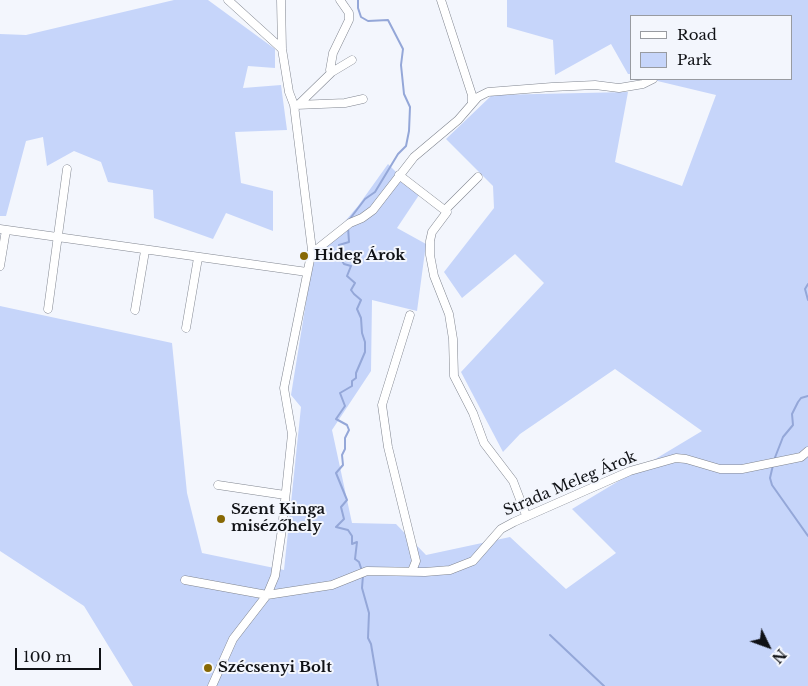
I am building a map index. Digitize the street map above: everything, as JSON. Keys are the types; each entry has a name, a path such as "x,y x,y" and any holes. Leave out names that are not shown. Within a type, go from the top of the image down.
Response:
{"street":[{"path":"228,0 282,49"},
{"path":"212,686 233,639 267,594 274,576 282,529 292,430 284,388 312,250 296,105 288,92 282,49 281,0"},
{"path":"332,72 330,70 333,52 349,20 349,13 340,0"},
{"path":"441,0 472,95 472,103"},
{"path":"296,105 332,72 352,60"},
{"path":"312,250 316,250 347,226 373,210 414,157 458,120 478,97 488,92 595,85 619,88 643,84 651,80"},
{"path":"296,105 345,103 363,99"},
{"path":"48,309 67,169"},
{"path":"399,175 447,212 432,232 430,255 434,276 449,314 453,338 454,376 473,413 484,443 514,481 526,516"},
{"path":"444,210 478,176"},
{"path":"0,266 3,229 144,251 307,272"},
{"path":"135,310 144,251"},
{"path":"186,328 198,258"},
{"path":"410,315 382,405 388,447 416,561 412,572"},
{"name":"Strada Meleg Árok","path":"185,580 267,594 332,585 363,573 443,571 467,564 480,555 501,529 526,516 618,476 670,459 686,458 720,469 742,469 801,456 808,452"},
{"path":"218,485 285,495"}],"green space":[{"path":"174,0 208,0 275,49 275,68 248,66 243,88 281,85 287,130 235,132 241,183 273,191 273,231 226,213 213,239 154,218 153,190 108,182 101,162 74,151 47,166 43,137 26,141 6,216 0,216 0,34 26,35"},
{"path":"507,0 808,0 808,686 133,686 84,606 0,551 0,306 172,343 187,493 202,553 284,570 301,407 291,395 313,259 358,206 388,164 419,195 397,228 426,244 417,311 372,300 371,371 332,430 352,523 396,524 426,555 510,537 566,589 616,553 572,509 702,431 615,369 520,434 503,452 461,372 544,283 515,254 462,298 444,272 494,208 493,186 446,139 492,95 628,92 615,162 682,186 716,95 653,80 793,80 793,15 630,15 630,74 628,74 611,44 555,75 553,40 507,27"}],"waterway":[{"path":"349,220 365,199 375,192 398,154 406,146 410,107 404,94 401,65 403,49 388,20 368,21 361,17 358,0"},
{"path":"348,227 349,242 339,245 341,259 344,264 351,266 347,276 355,283 351,290 361,300 357,309 361,318 365,352 356,373 356,378 352,381 352,386 340,393 345,406 336,419 347,425 349,430 345,438 345,449 342,455 343,465 336,473 347,500 341,507 344,519 336,527 348,530 352,536 352,544 357,542 355,559 359,562 362,571"},
{"path":"808,284 805,289 808,300"},
{"path":"774,460 783,437 793,425 792,414 798,402 801,398 808,396"},
{"path":"773,465 770,478 772,485 808,536"},
{"path":"363,575 362,588 369,613 368,638 371,644 378,686"},
{"path":"550,635 604,686"}],"place":[{"name":"Hideg Árok","path":"304,256"},
{"name":"Szent Kinga misézőhely","path":"221,519"},
{"name":"Szécsenyi Bolt","path":"208,668"}]}
